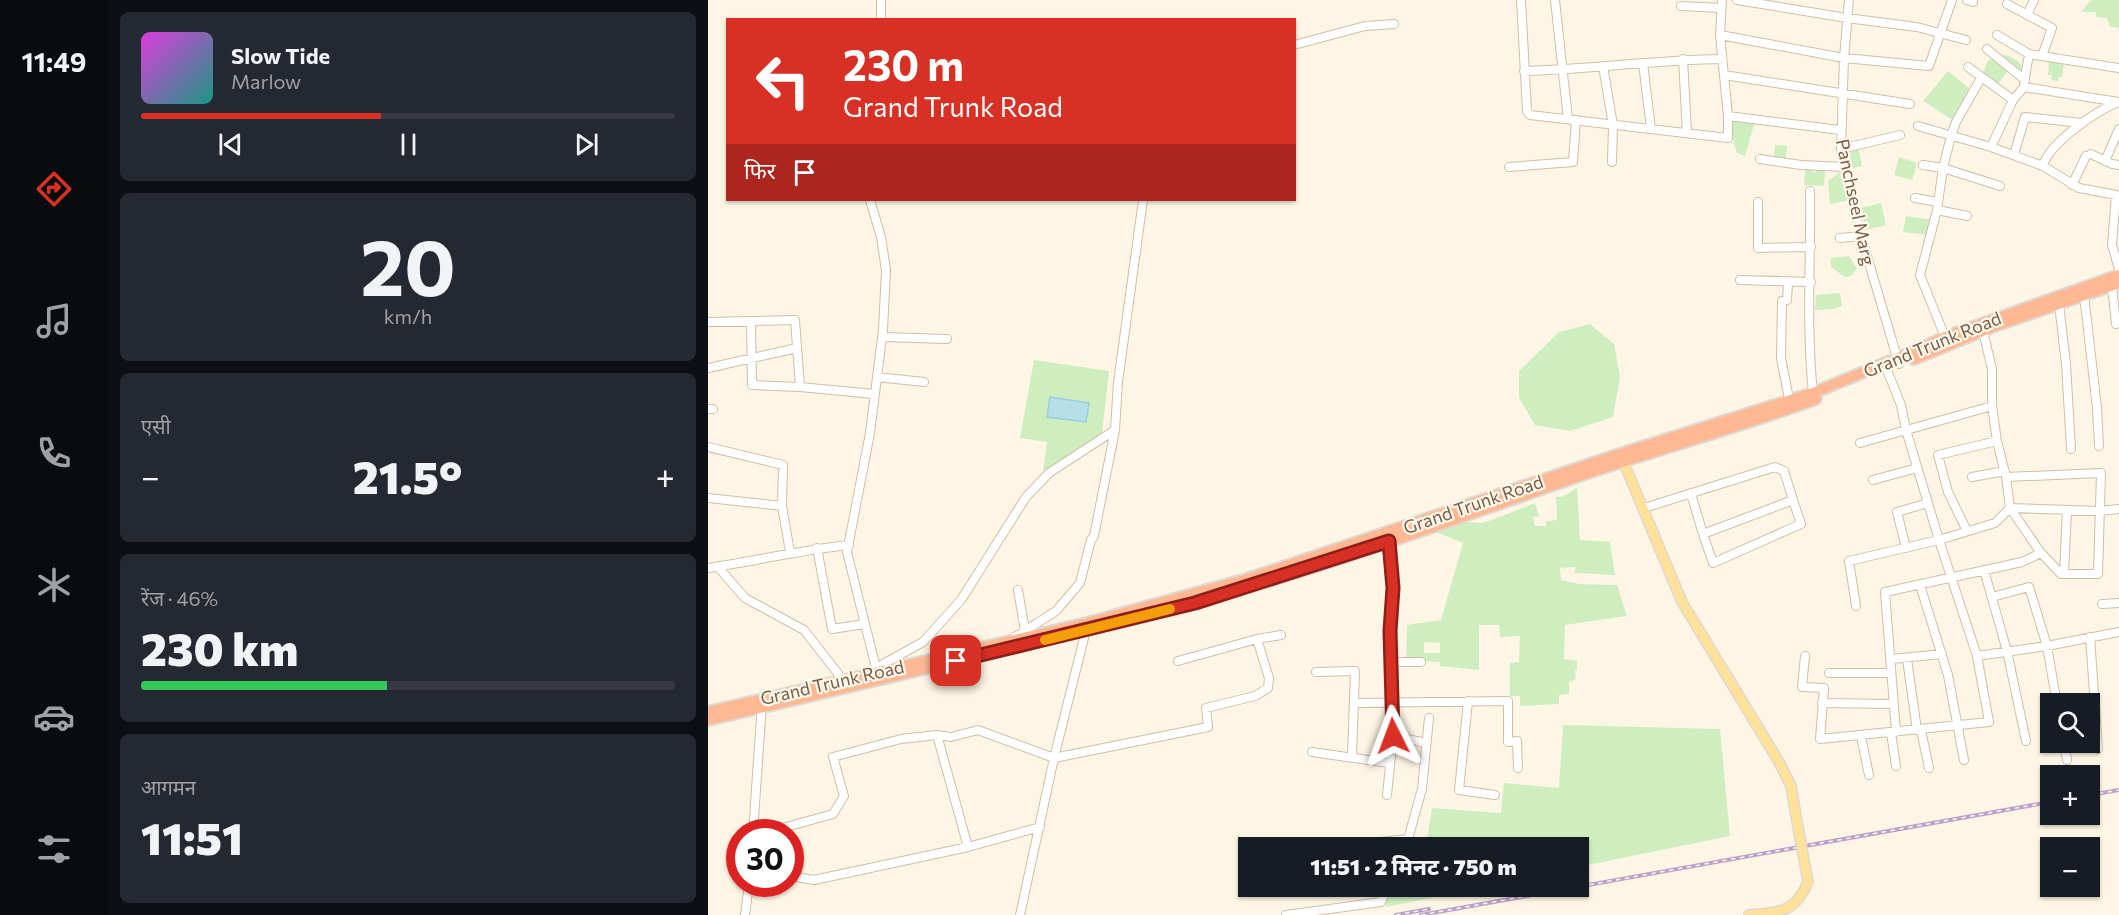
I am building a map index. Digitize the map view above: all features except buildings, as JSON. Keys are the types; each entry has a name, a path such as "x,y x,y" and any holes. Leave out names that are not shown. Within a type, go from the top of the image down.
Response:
{"highway":[{"name":"Grand Trunk Road","path":"708,720 875,670 1006,642 1147,608 1247,579 1622,458 1782,411 1887,370 1898,361 1945,337 2119,275"},
{"name":"Grand Trunk Road","path":"708,711 762,703 1195,603 1389,541 1789,399 1813,393 2115,284"}],"main road":[{"path":"1622,458 1682,602 1779,762 1791,786 1808,882 1801,899 1785,911 1749,915"}],"street":[{"path":"881,0 881,18"},
{"path":"1521,0 1527,111 1530,115 1728,138 1720,35 1722,4 1681,6"},
{"path":"1509,167 1573,162 1572,120 1563,70 1555,0"},
{"path":"1737,0 1940,32 1966,40"},
{"name":"Panchseel Marg","path":"1849,0 1840,130 1841,149 1861,236 1898,361"},
{"path":"1720,35 1844,58 1929,66 1952,0"},
{"path":"2027,15 2034,0"},
{"path":"2007,4 2052,28 2042,56"},
{"path":"1296,44 1365,26 1394,24"},
{"path":"1997,35 2029,54 2119,69"},
{"path":"1987,49 2024,83 2119,102"},
{"path":"1991,147 2013,100 2024,83 2029,54"},
{"path":"1524,71 1563,70 1683,59 1722,59"},
{"path":"1683,59 1687,133"},
{"path":"1643,63 1651,129"},
{"path":"1603,66 1613,124 1612,162"},
{"path":"1968,67 2013,100"},
{"path":"1724,75 1910,104"},
{"path":"1945,337 1920,274 1938,206 1943,168 1951,136 1956,122 1981,78"},
{"path":"2043,166 2045,157 2082,123 2119,102"},
{"path":"1728,116 1840,130"},
{"path":"2014,155 2025,117 2082,123"},
{"path":"1918,126 1991,147 2043,166 2079,188 2116,195 2112,245 2119,269"},
{"path":"2105,160 2119,129"},
{"path":"1841,149 1900,135"},
{"path":"2072,184 2089,155 2119,165"},
{"path":"1760,159 1801,165 1846,166"},
{"path":"1923,165 1943,168 2000,186"},
{"path":"1810,191 1809,353 1813,393"},
{"path":"1915,198 1967,216"},
{"path":"870,201 881,237 886,270 882,337 870,433 848,552 875,670 923,642 962,600 1026,497 1049,473 1115,430"},
{"path":"1006,642 1056,611 1080,583 1090,540 1094,536 1115,430 1118,382 1143,201"},
{"path":"1758,202 1758,248 1811,247"},
{"path":"1840,238 1861,236"},
{"path":"1740,280 1811,282"},
{"path":"1788,283 1787,300 1782,301 1781,358 1789,399"},
{"path":"2115,284 2116,324"},
{"path":"2084,295 2099,446"},
{"path":"2058,304 2066,364 2071,449"},
{"path":"708,322 795,320 800,387"},
{"path":"751,322 752,385 874,394"},
{"path":"1972,477 2006,474 2101,473 2098,574 2061,574 2041,553 2010,508 2006,474 1997,441 1992,406 1992,369 1983,331"},
{"path":"882,337 947,339"},
{"path":"708,368 797,348"},
{"path":"1805,656 1802,687 1824,688 1820,740 1989,722 1977,656 1939,540 1900,405 1887,370"},
{"path":"877,377 924,382"},
{"path":"1860,443 1992,406"},
{"path":"1967,531 1948,492 1938,455 1997,441"},
{"path":"708,447 783,465 782,506 790,552"},
{"path":"1643,509 1690,494 1775,467 1784,471 1801,524 1713,563 1690,494"},
{"path":"1873,480 1917,468"},
{"path":"708,498 782,506"},
{"path":"1703,534 1793,500"},
{"path":"1906,548 1897,512 1928,503"},
{"path":"1856,606 1849,561 1939,540 1995,523 2010,508 2100,511 2119,509"},
{"path":"2064,574 2067,510"},
{"path":"1387,795 1393,736 1390,662 1393,588 1389,541"},
{"path":"708,568 790,552 849,545"},
{"path":"817,548 832,629 864,624"},
{"path":"1896,766 1892,659 1885,592 2022,562 2041,553"},
{"path":"718,567 745,598 804,630 843,680"},
{"path":"1984,570 2007,651 2026,741"},
{"path":"1920,585 1948,675 1964,760"},
{"path":"1992,597 2029,588 2047,646 2055,693"},
{"path":"1018,590 1025,631"},
{"path":"2102,604 2119,603"},
{"path":"1020,915 1054,758 1086,630"},
{"path":"1977,656 2047,646 2119,632"},
{"path":"1178,661 1257,639 1281,635"},
{"path":"2090,637 2094,693"},
{"path":"804,822 833,814 844,796 833,757 901,739 937,735 951,737 978,730 1054,758 1208,727 1206,708 1255,696 1268,688 1269,678 1257,639"},
{"path":"1892,659 1942,654"},
{"path":"1907,659 1919,730 1929,768"},
{"path":"1390,662 1421,662"},
{"path":"1316,672 1355,671 1352,757"},
{"path":"1829,673 1891,673"},
{"path":"1467,701 1460,790 1495,795"},
{"path":"1354,703 1508,701 1508,742 1517,741 1518,768"},
{"path":"754,819 762,703"},
{"path":"1822,703 1894,704"},
{"path":"1409,837 1422,789 1429,718"},
{"path":"937,735 968,847"},
{"path":"1393,736 1426,743"},
{"path":"1861,736 1869,775"},
{"path":"1312,752 1389,763"},
{"path":"2066,753 2067,760"},
{"path":"804,878 814,880 968,847 1040,827"},
{"path":"745,915 747,897"},
{"path":"1286,915 1381,902 1383,897"}],"green space":[{"path":"2091,0 2119,0 2119,28 2110,27 2107,18 2096,17 2096,12 2081,12"},
{"path":"2002,55 2007,55 2019,62 2028,78 2010,68 1997,85 1982,76 1987,62 1991,59 1998,60"},
{"path":"2049,60 2064,62 2062,77 2059,77 2058,81 2051,80 2052,75 2048,75"},
{"path":"1948,71 1971,90 1956,122 1923,101"},
{"path":"1727,119 1754,124 1745,156 1737,153"},
{"path":"1775,145 1787,146 1785,162 1774,161"},
{"path":"1858,147 1862,166 1849,169 1845,150"},
{"path":"1899,157 1917,163 1912,180 1894,175"},
{"path":"1816,167 1825,170 1824,186 1804,185 1805,171 1812,168 1812,172 1816,172"},
{"path":"1840,172 1851,200 1830,204 1828,181"},
{"path":"1881,203 1886,225 1866,230 1861,208"},
{"path":"1906,216 1933,220 1929,235 1903,232"},
{"path":"1849,256 1857,269 1851,276 1845,277 1831,267 1831,258"},
{"path":"1840,293 1842,306 1815,310 1816,295"},
{"path":"1590,324 1614,344 1620,377 1613,417 1570,431 1535,425 1519,398 1519,371 1559,332"},
{"path":"1034,360 1109,371 1102,434 1043,471 1047,442 1020,438"},
{"path":"1577,488 1580,540 1610,542 1615,575 1574,573 1576,567 1560,568 1561,580 1579,584 1617,585 1627,616 1565,625 1564,659 1577,661 1576,679 1569,682 1569,694 1559,695 1559,704 1520,706 1520,696 1510,696 1510,663 1519,662 1520,636 1500,637 1499,625 1479,625 1479,670 1440,666 1440,662 1406,660 1407,625 1441,620 1463,543 1436,532 1465,522 1481,523 1492,520 1535,503 1539,516 1533,517 1535,526 1546,526 1546,521 1557,520 1556,497 1562,497","holes":["1424,642 1440,643 1440,653 1424,653"]},
{"path":"1563,725 1720,729 1730,836 1589,865 1589,837 1427,837 1432,808 1501,813 1504,783 1559,788"},
{"path":"1386,897 1436,897 1386,907"}],"water":[{"path":"1050,397 1089,403 1086,422 1047,417"}],"railway":[{"path":"2100,793 2119,790"},
{"path":"1421,915 2040,804"},
{"path":"1396,915 1429,909"}],"slow traffic":[{"path":"1045,640 1170,609"}],"route":[{"path":"956,661 1195,603 1389,541 1393,588 1390,631 1393,736"}]}
